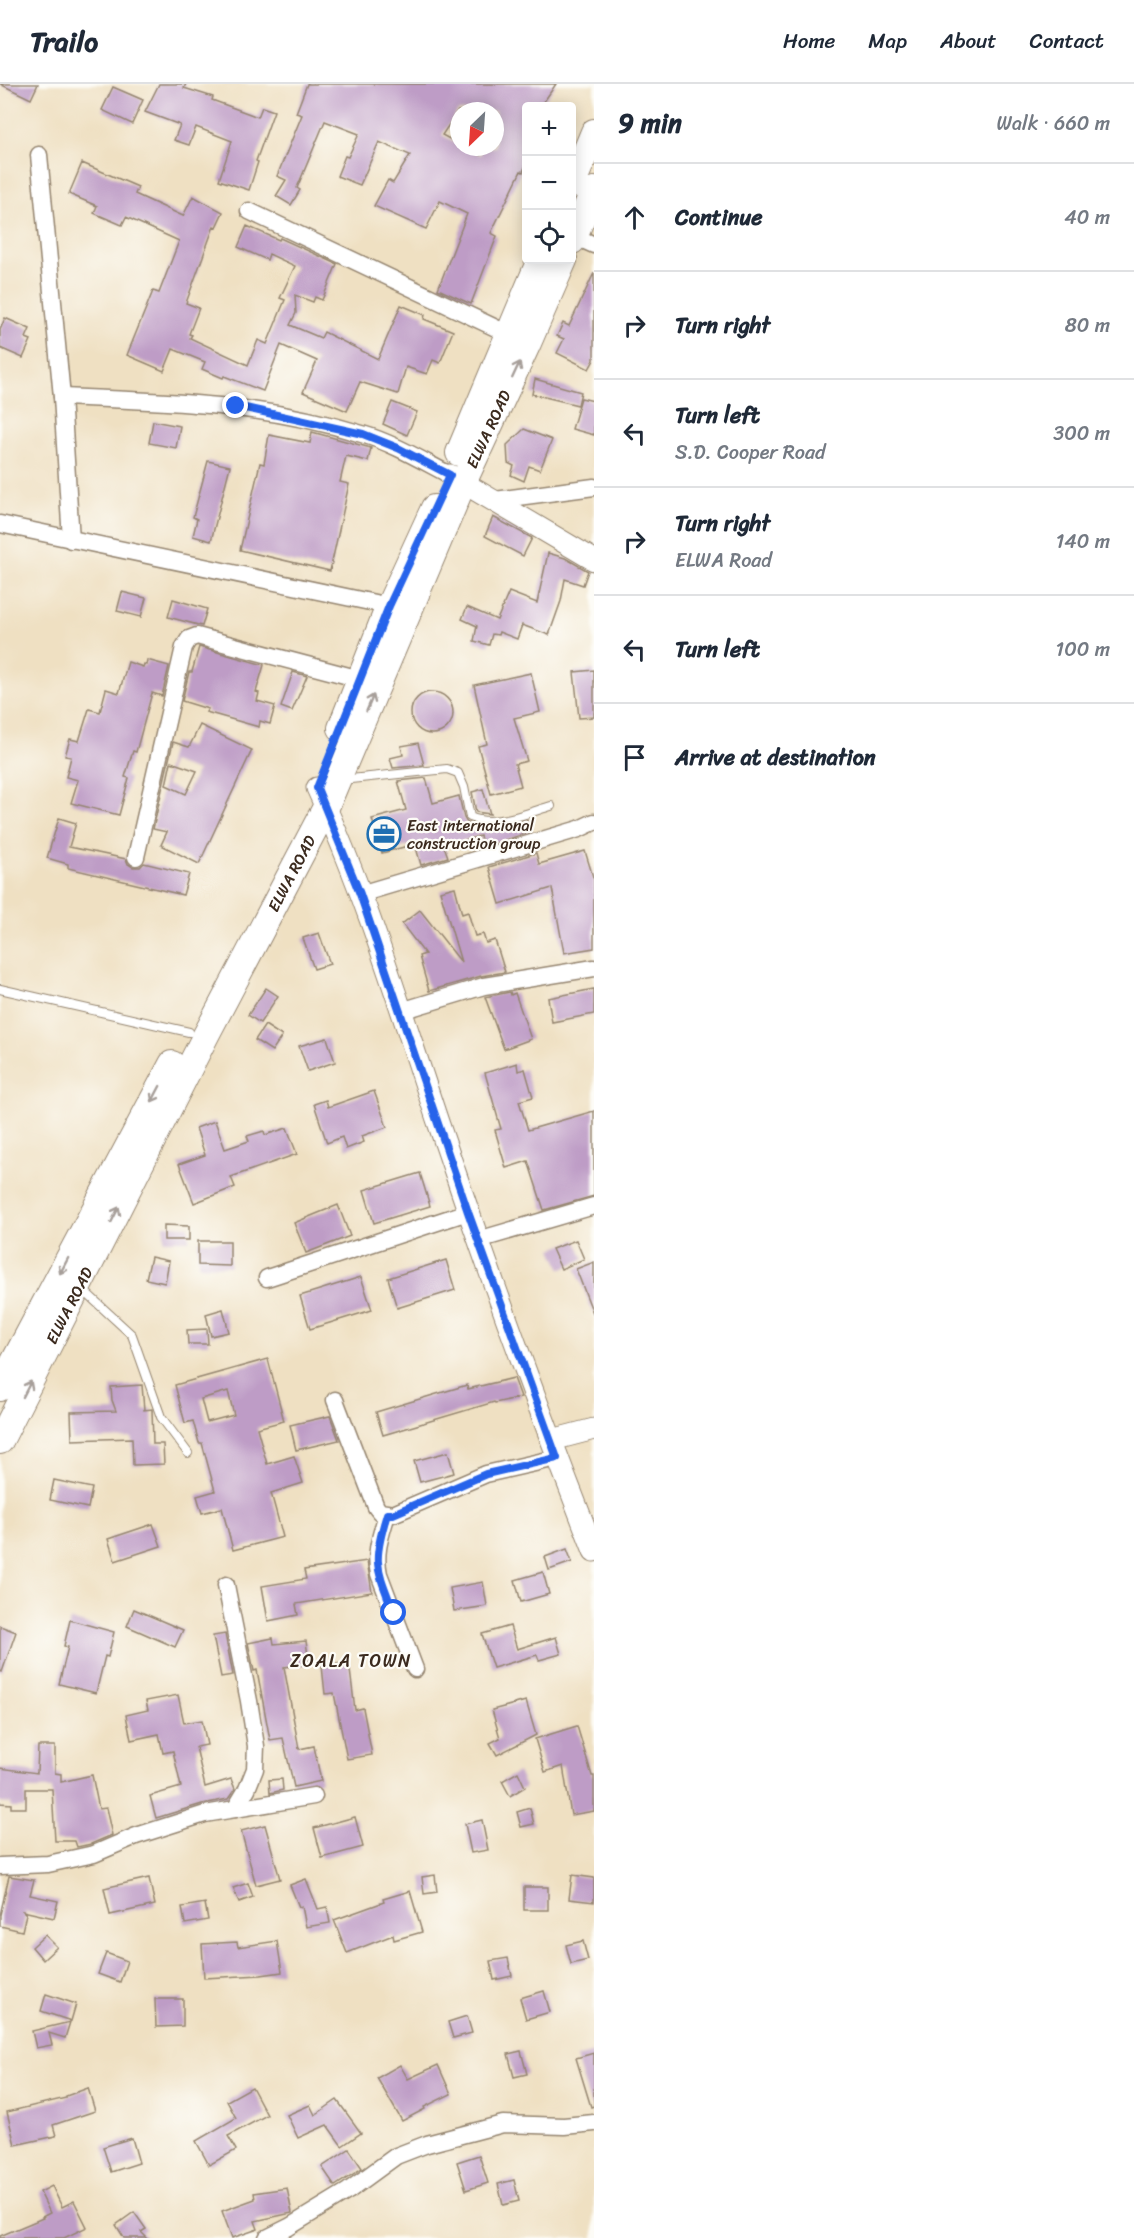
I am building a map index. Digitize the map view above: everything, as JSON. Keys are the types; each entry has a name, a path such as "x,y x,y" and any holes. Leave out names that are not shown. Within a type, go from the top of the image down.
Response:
{"main road":[{"path":"576,175 594,132"},
{"path":"580,241 594,190"},
{"name":"ELWA ROAD","path":"518,338 539,264"},
{"name":"ELWA ROAD","path":"0,1441 327,791 518,338 562,264"},
{"name":"ELWA ROAD","path":"0,1388 189,1032 327,791 360,679 389,606 457,479"}],"street":[{"path":"39,155 62,397 71,540"},
{"path":"249,212 518,338"},
{"path":"62,397 236,406 363,434 398,448 457,479 594,560"},
{"path":"495,500 594,487"},
{"path":"0,524 389,606"},
{"path":"136,857 184,647 189,639 197,636 360,679"},
{"path":"327,791 468,1212 594,1551"},
{"path":"360,894 579,829 594,822"},
{"path":"401,1011 484,986 594,968"},
{"path":"478,1240 594,1206"},
{"path":"267,1278 468,1212"},
{"path":"335,1400 376,1507 387,1514 393,1514 486,1474 555,1449 594,1429"},
{"path":"387,1514 377,1547 376,1562 416,1669"},
{"path":"226,1585 256,1746 255,1769 248,1789 235,1809"},
{"path":"0,1866 48,1864 94,1854 136,1836 205,1814 314,1796"},
{"path":"267,2238 348,2191 396,2156 427,2144 503,2124 564,2126 594,2123"}],"lane":[{"path":"327,791 447,769 458,773 464,787 470,817 479,821 493,821 551,807"},
{"path":"0,989 189,1032"},
{"path":"79,1286 132,1335 161,1417 188,1453"}],"building":[{"path":"0,84 38,84 31,99"},
{"path":"159,84 186,84 184,88 213,97 212,100 258,117 262,107 274,111 256,161 258,162 249,190 219,180 232,141 196,127 189,145 174,140 180,125 145,112"},
{"path":"307,84 556,84 544,102 522,102 522,172 491,233 497,236 471,304 438,289 467,214 440,201 426,229 374,206 388,180 393,183 410,155 379,142 360,185 337,176 345,156 348,157 359,134 325,121 297,188 300,190 291,205 276,196 286,180 277,176 302,115 296,113"},
{"path":"113,87 143,100 132,124 102,110"},
{"path":"82,163 138,187 135,194 183,216 193,196 223,212 216,227 214,226 186,303 199,308 189,334 192,335 190,338 248,365 258,340 267,344 285,300 280,298 295,266 269,254 267,260 238,247 247,226 337,264 322,300 315,297 313,302 295,295 296,313 290,325 321,338 324,332 378,359 401,305 425,315 424,319 453,331 440,363 433,360 427,374 406,367 398,394 360,382 347,411 303,392 317,361 281,345 263,391 202,369 205,362 173,349 164,371 127,355 153,291 159,293 179,241 126,217 122,225 94,213 97,206 69,194"},
{"path":"594,273 594,360 589,369 557,353 564,339 557,336 563,323 569,326"},
{"path":"5,318 30,329 26,338 31,340 23,358 0,348 0,330"},
{"path":"535,379 581,392 578,405 532,394"},
{"path":"581,398 594,401 594,435 572,429"},
{"path":"392,402 417,412 407,435 383,424"},
{"path":"153,421 180,426 176,448 149,443"},
{"path":"524,429 552,440 540,470 529,466 524,481 511,475 514,466 508,463 507,445"},
{"path":"312,432 371,448 368,461 346,456 340,482 349,484 330,571 240,550 260,463 264,464 269,435 310,443"},
{"path":"208,461 230,466 211,541 193,536 197,519 193,517"},
{"path":"493,517 532,538 523,556 485,536"},
{"path":"548,553 565,558 588,571 583,585 565,579 561,601 549,635 522,625 517,639 499,632 498,635 492,634 489,645 474,641 477,626 462,619 467,607 497,620 509,592 537,603"},
{"path":"122,592 146,598 141,617 117,611"},
{"path":"173,599 207,609 202,626 168,617"},
{"path":"199,647 264,665 256,692 259,693 257,701 275,706 270,724 260,721 259,727 206,712 208,709 182,701 189,672 192,672"},
{"path":"147,660 169,666 162,696 152,693 136,752 133,751 125,777 129,778 119,815 71,803 78,780 66,777 71,757 65,756 70,739 79,741 89,709 100,712 106,689 119,693 128,662 143,667"},
{"path":"594,670 594,717 579,718 574,672"},
{"path":"293,672 307,676 292,711 281,707"},
{"path":"531,673 540,712 514,718 527,761 515,764 521,786 491,794 478,746 487,744 474,685"},
{"path":"432,692 440,693 447,698 452,705 452,721 447,728 440,733 432,734 424,733 417,728 412,721 411,713 412,705 417,698 424,693"},
{"path":"200,725 252,750 199,864 161,845 167,832 153,829 173,742 189,747","holes":["171,762 197,771 186,794 166,785"]},
{"path":"418,743 424,765 393,768 390,758 403,755 401,746"},
{"path":"426,778 433,803 459,796 467,823 494,828 527,820 531,832 483,847 480,836 444,846 448,857 421,865 415,844 382,853 372,819 406,810 398,781"},
{"path":"483,789 490,814 476,812 472,792"},
{"path":"59,818 76,823 69,847 126,859 133,867 140,867 144,863 189,874 183,895 68,868 68,864 47,858"},
{"path":"585,851 594,880 594,948 564,953 552,888 500,904 489,867 536,853 539,864"},
{"path":"455,887 462,914 468,912 475,936 483,934 486,943 495,940 505,972 481,976 429,991 419,956 425,954 402,924 420,910 461,962 440,891"},
{"path":"319,933 330,964 314,969 303,938"},
{"path":"266,988 278,996 260,1023 248,1015"},
{"path":"594,989 594,1014 552,1022 548,998"},
{"path":"510,992 511,995 515,993 531,1039 504,1049 485,997"},
{"path":"265,1025 282,1036 272,1051 255,1040"},
{"path":"327,1038 335,1062 308,1071 299,1046"},
{"path":"517,1063 518,1071 525,1069 533,1097 519,1101 528,1130 594,1111 594,1196 544,1210 528,1161 506,1168 495,1130 501,1129 485,1073"},
{"path":"374,1091 387,1127 362,1136 364,1142 346,1149 342,1137 327,1143 314,1104 326,1100 328,1107"},
{"path":"215,1121 225,1149 249,1141 247,1136 264,1131 265,1135 287,1128 297,1154 231,1177 235,1187 194,1203 179,1164 205,1155 196,1128"},
{"path":"420,1173 430,1206 374,1223 364,1190"},
{"path":"338,1205 350,1236 306,1253 294,1223"},
{"path":"164,1225 189,1226 189,1240 164,1240"},
{"path":"576,1240 584,1259 561,1269 552,1249"},
{"path":"198,1241 230,1241 230,1266 198,1265"},
{"path":"151,1257 169,1261 165,1283 146,1279"},
{"path":"446,1260 455,1290 397,1308 388,1278"},
{"path":"594,1262 594,1313 593,1313 576,1269"},
{"path":"361,1277 372,1310 310,1329 300,1296"},
{"path":"223,1309 229,1332 211,1336 206,1314"},
{"path":"207,1329 208,1344 188,1344 187,1330"},
{"path":"268,1359 284,1421 257,1428 267,1464 294,1456 303,1483 271,1493 283,1537 233,1550 222,1508 202,1513 197,1496 215,1491 202,1443 199,1443 193,1421 185,1423 175,1385","holes":["228,1391 234,1415 207,1422 201,1399"]},
{"path":"514,1378 521,1397 494,1402 383,1435 376,1412 467,1385 468,1389"},
{"path":"142,1385 144,1410 152,1409 153,1444 163,1444 164,1464 133,1465 132,1438 72,1440 71,1412 116,1411 111,1387"},
{"path":"330,1416 339,1440 296,1450 290,1425"},
{"path":"448,1452 454,1473 420,1482 414,1461"},
{"path":"54,1480 92,1488 88,1508 50,1500"},
{"path":"153,1524 161,1546 115,1561 108,1539"},
{"path":"567,1549 572,1562 549,1570 545,1557"},
{"path":"367,1561 372,1592 296,1604 298,1615 268,1621 262,1586 306,1579 304,1570"},
{"path":"543,1572 549,1594 521,1602 515,1580"},
{"path":"483,1582 487,1606 454,1611 450,1588"},
{"path":"134,1609 183,1630 175,1647 127,1626"},
{"path":"70,1620 114,1632 108,1657 105,1656 96,1693 59,1684 68,1647 64,1646"},
{"path":"0,1626 16,1632 2,1672 0,1671"},
{"path":"510,1626 517,1649 556,1637 561,1654 539,1660 537,1655 493,1668 482,1634"},
{"path":"225,1634 233,1675 221,1677 213,1636"},
{"path":"273,1638 274,1644 306,1641 309,1664 284,1667 299,1749 314,1746 321,1781 294,1787 283,1738 270,1740 257,1670 254,1671 248,1643"},
{"path":"349,1662 355,1710 363,1708 372,1755 347,1759 334,1693 325,1694 322,1666"},
{"path":"178,1695 184,1723 202,1720 207,1745 196,1747 205,1787 231,1779 235,1789 228,1799 156,1818 150,1796 181,1787 173,1751 163,1753 159,1734 131,1740 126,1715 148,1710 146,1701"},
{"path":"526,1701 536,1735 497,1755 490,1743 500,1738 492,1710"},
{"path":"577,1726 592,1776 594,1776 594,1811 571,1815 563,1766 545,1772 535,1739"},
{"path":"38,1746 55,1746 55,1773 61,1774 61,1782 92,1775 99,1809 106,1808 112,1835 77,1847 75,1841 55,1841 52,1789 26,1789 26,1808 11,1808 11,1804 0,1803 0,1768 37,1773"},
{"path":"518,1772 525,1787 510,1796 502,1781"},
{"path":"282,1779 283,1790 270,1793 269,1780"},
{"path":"530,1808 534,1824 521,1827 517,1812"},
{"path":"355,1817 363,1847 322,1858 314,1828"},
{"path":"482,1820 488,1850 471,1853 465,1824"},
{"path":"265,1825 280,1879 256,1885 241,1831"},
{"path":"435,1875 437,1892 424,1894 422,1877"},
{"path":"572,1875 594,1878 594,1902 569,1899"},
{"path":"9,1876 34,1880 30,1895 58,1901 54,1918 23,1911 26,1914 22,1931 0,1926 0,1915"},
{"path":"149,1878 155,1905 110,1915 104,1888"},
{"path":"306,1879 318,1909 327,1907 330,1923 306,1927 302,1906 299,1907 290,1885"},
{"path":"248,1883 253,1897 239,1902 233,1888"},
{"path":"524,1887 548,1887 548,1910 524,1910"},
{"path":"410,1891 422,1932 394,1940 393,1935 347,1953 334,1920 384,1902 383,1899"},
{"path":"205,1903 208,1920 185,1924 182,1907"},
{"path":"45,1935 57,1947 43,1960 32,1947"},
{"path":"277,1941 282,1972 204,1978 202,1944 237,1942 238,1947"},
{"path":"583,1941 588,1960 571,1964 566,1945"},
{"path":"106,1953 127,1961 120,1982 98,1974"},
{"path":"508,1958 512,1976 494,1980 490,1961"},
{"path":"544,1991 550,2012 526,2019 520,1998"},
{"path":"46,1994 76,2004 71,2021 41,2011"},
{"path":"155,1999 183,1999 183,2026 156,2027"},
{"path":"467,2016 472,2033 453,2038 448,2022"},
{"path":"70,2022 65,2038 49,2033 52,2045 36,2048 32,2031"},
{"path":"521,2051 527,2074 514,2077 508,2054"},
{"path":"594,2053 594,2106 591,2107 576,2058"},
{"path":"400,2065 408,2079 438,2065 451,2094 402,2121 377,2078"},
{"path":"252,2087 267,2115 228,2136 236,2150 209,2165 196,2141 236,2118 227,2101"},
{"path":"88,2088 95,2111 53,2125 56,2136 15,2145 7,2112 66,2098 66,2096"},
{"path":"337,2100 361,2133 342,2146 327,2125 298,2138 287,2115 310,2105 315,2115"},
{"path":"132,2138 139,2163 111,2172 103,2147"},
{"path":"349,2149 362,2168 335,2186 322,2167"},
{"path":"479,2155 488,2183 466,2190 457,2162"},
{"path":"514,2180 519,2201 503,2205 498,2184"},
{"path":"52,2186 62,2207 74,2201 87,2227 64,2238 0,2238 50,2213 40,2192"},
{"path":"287,2188 292,2213 255,2221 258,2229 232,2238 222,2211 255,2199 254,2193"},
{"path":"134,2212 146,2229 141,2232 147,2238 124,2238 116,2225"}],"place":[{"name":"East international construction group","path":"384,834"}],"district":[{"name":"ZOALA TOWN","path":"351,1661"}],"route":[{"path":"236,406 363,434 398,448 450,475 389,606 317,788 360,894 468,1212 557,1458 486,1474 393,1514 387,1514 377,1547 376,1562 394,1613"}]}
